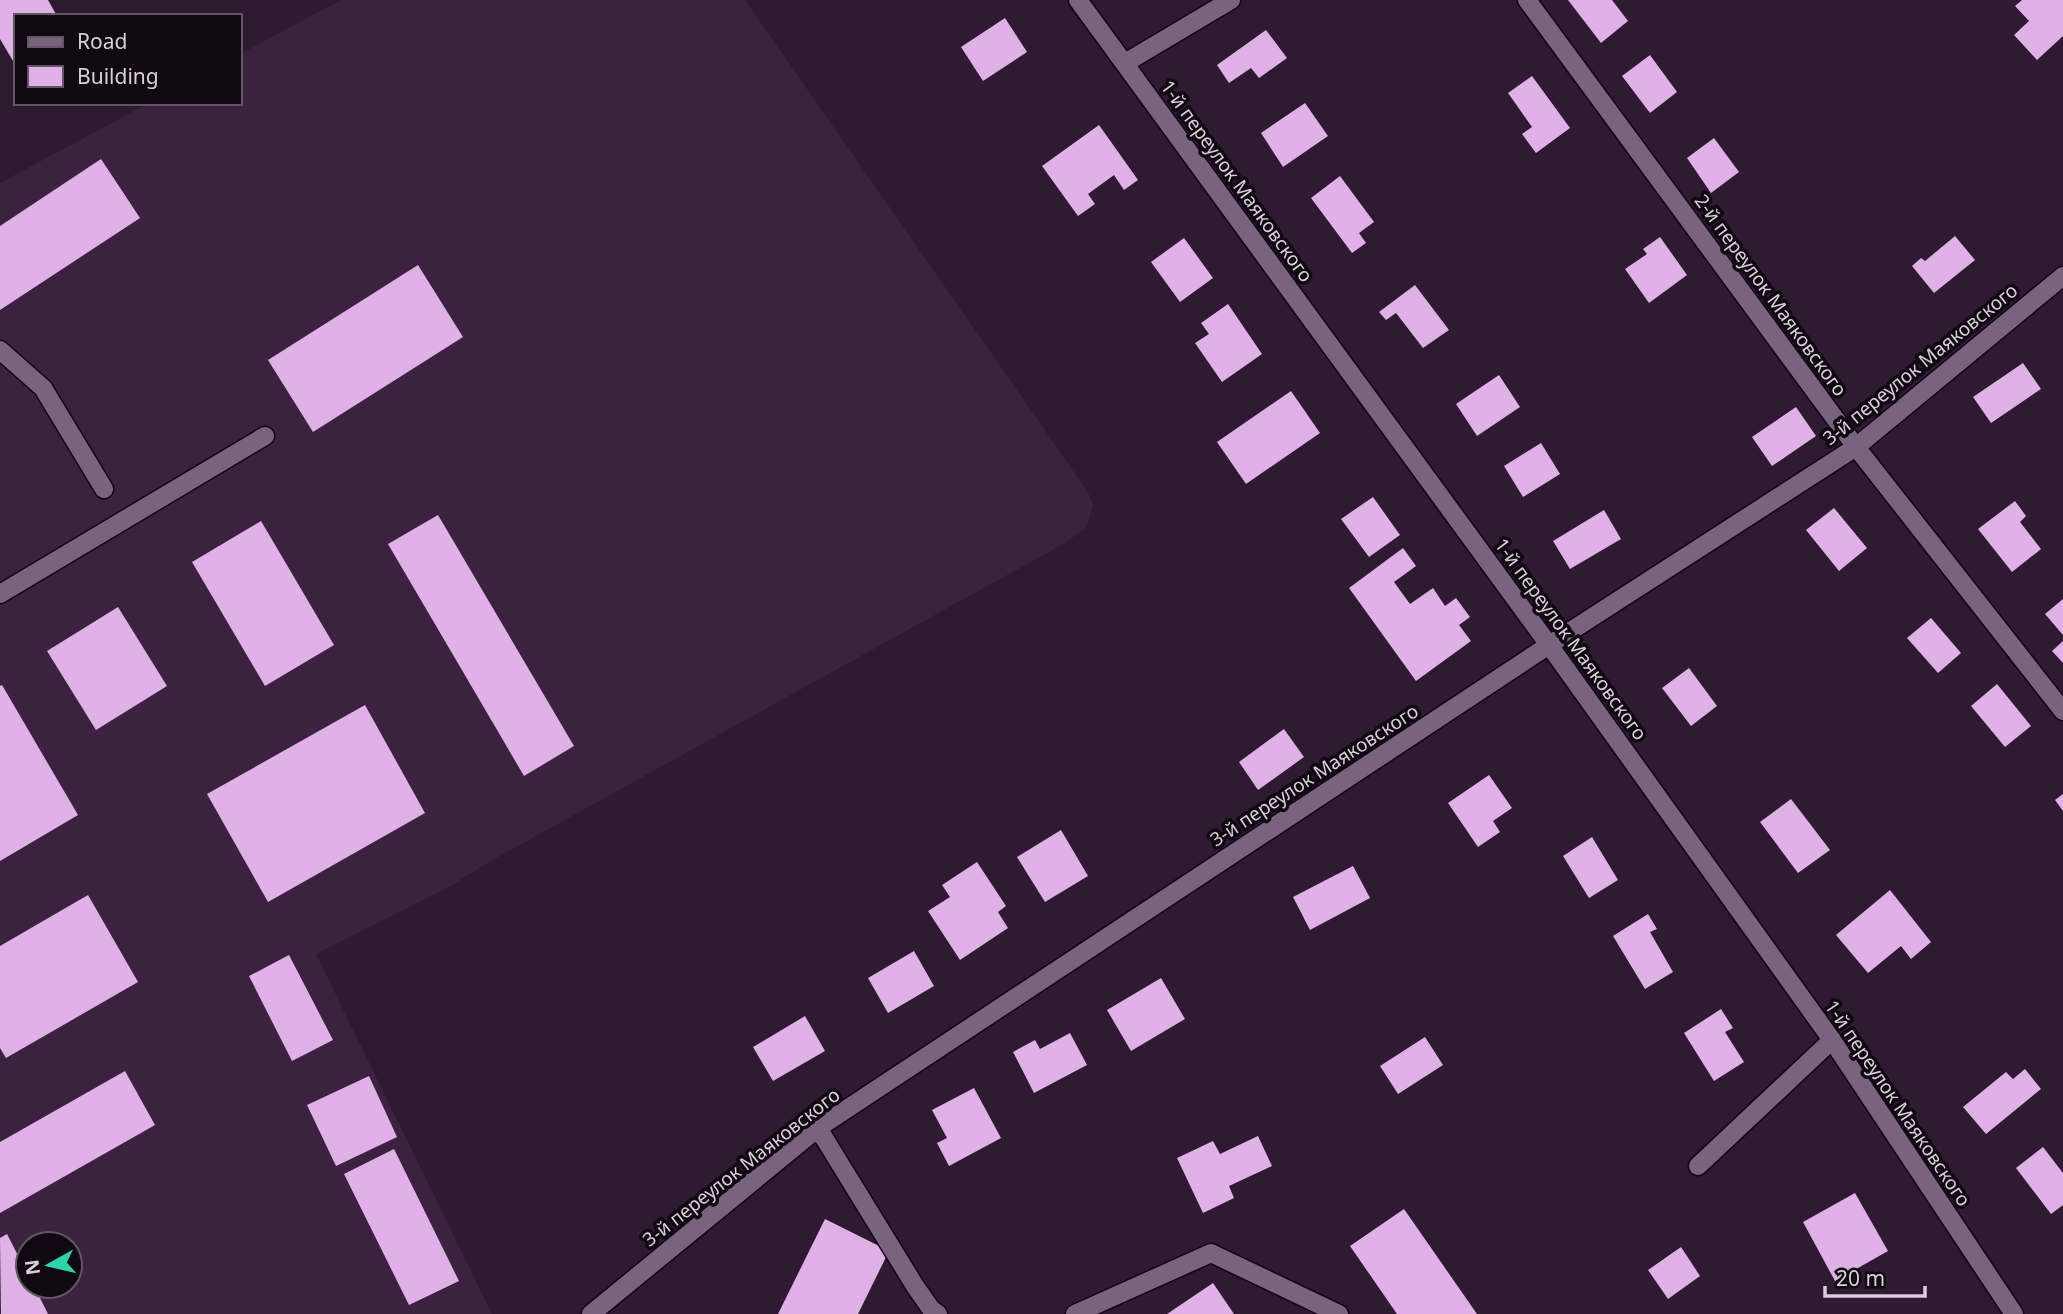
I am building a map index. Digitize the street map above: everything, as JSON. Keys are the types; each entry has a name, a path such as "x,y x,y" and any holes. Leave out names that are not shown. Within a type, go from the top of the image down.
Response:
{"street":[{"name":"1-й переулок Маяковского","path":"1078,0 1549,645 1832,1040 2014,1314"},
{"path":"1125,63 1231,0"},
{"name":"2-й переулок Маяковского","path":"1527,0 1856,447 2063,711"},
{"name":"3-й переулок Маяковского","path":"592,1314 818,1128 1549,645 1856,447 2063,276"},
{"path":"0,351 43,388 104,489"},
{"path":"0,594 265,436"},
{"path":"1698,1166 1832,1040"},
{"path":"818,1128 915,1286 931,1309 938,1314"},
{"path":"1075,1314 1211,1253 1339,1314"}],"shaded area":[{"path":"341,0 745,0 1088,492 1093,506 1087,527 1065,543 489,862 449,887 316,954 492,1314 0,1314 0,183 145,105 242,105 242,53"}],"building":[{"path":"0,0 48,0 56,14 14,14 14,63 0,39"},
{"path":"1568,0 1612,0 1628,21 1601,43"},
{"path":"2022,0 2063,0 2063,36 2037,60 2014,35 2029,21 2015,6"},
{"path":"1005,18 1027,52 983,81 961,47"},
{"path":"1266,30 1287,58 1259,78 1251,68 1229,83 1217,65"},
{"path":"1650,55 1677,92 1650,113 1622,76"},
{"path":"1532,76 1570,128 1536,153 1522,134 1532,127 1508,93"},
{"path":"1305,103 1328,136 1283,167 1261,133"},
{"path":"1099,125 1138,180 1124,190 1114,175 1088,194 1095,204 1078,216 1042,166"},
{"path":"1714,138 1739,172 1711,193 1687,158"},
{"path":"101,159 140,218 0,310 0,226"},
{"path":"1340,176 1374,222 1359,233 1366,243 1352,253 1311,198"},
{"path":"1955,236 1975,260 1934,293 1912,266 1921,258 1925,261"},
{"path":"1660,237 1687,275 1649,303 1625,269 1647,254 1643,249"},
{"path":"1184,238 1213,278 1180,302 1151,262"},
{"path":"418,265 463,337 313,432 268,360"},
{"path":"1415,285 1449,330 1423,348 1396,313 1386,320 1379,312"},
{"path":"1228,304 1262,354 1222,382 1195,343 1209,334 1201,323"},
{"path":"2023,363 2041,389 1991,423 1973,397"},
{"path":"1499,375 1520,407 1477,436 1456,404"},
{"path":"1291,391 1320,433 1246,484 1217,442"},
{"path":"1796,407 1816,436 1772,466 1752,437"},
{"path":"1541,443 1560,474 1523,497 1504,466"},
{"path":"1373,497 1400,535 1369,557 1341,519"},
{"path":"2015,501 2026,516 2020,522 2041,549 2012,572 1978,529"},
{"path":"1834,508 1867,548 1839,571 1806,530"},
{"path":"1604,510 1621,539 1570,569 1553,541"},
{"path":"438,515 574,746 524,776 388,544"},
{"path":"261,521 334,645 265,686 192,562"},
{"path":"1403,548 1416,566 1394,582 1410,604 1433,588 1445,606 1456,598 1470,617 1459,625 1471,641 1416,681 1349,588"},
{"path":"2063,599 2063,635 2045,614"},
{"path":"118,607 167,686 96,730 47,651"},
{"path":"1931,618 1961,653 1938,673 1907,638"},
{"path":"2063,641 2063,663 2052,651"},
{"path":"1689,668 1717,706 1691,726 1662,688"},
{"path":"1997,684 2031,726 2005,747 1971,706"},
{"path":"2,685 78,815 0,861 0,686"},
{"path":"365,705 425,813 268,902 207,794"},
{"path":"1284,729 1304,757 1258,790 1239,762"},
{"path":"1489,775 1512,808 1493,821 1500,832 1478,847 1448,803"},
{"path":"2063,794 2063,811 2055,800"},
{"path":"1791,799 1830,850 1798,873 1760,822"},
{"path":"1061,830 1088,876 1045,902 1017,857"},
{"path":"1592,837 1618,880 1589,898 1563,856"},
{"path":"977,862 1006,906 998,912 1008,928 960,960 928,911 950,897 942,885"},
{"path":"1353,866 1370,898 1310,930 1293,897"},
{"path":"1890,890 1931,942 1911,959 1901,946 1868,973 1836,935"},
{"path":"88,895 138,982 6,1058 0,1048 0,946"},
{"path":"1648,914 1657,929 1650,932 1673,972 1645,989 1613,936"},
{"path":"914,951 934,986 888,1013 868,978"},
{"path":"289,955 333,1040 292,1061 249,976"},
{"path":"1161,978 1185,1019 1131,1051 1107,1010"},
{"path":"1721,1009 1733,1028 1725,1032 1744,1062 1714,1081 1684,1033"},
{"path":"805,1016 825,1051 773,1081 753,1047"},
{"path":"1070,1033 1087,1065 1034,1093 1013,1052 1035,1040 1040,1049"},
{"path":"1425,1037 1443,1065 1398,1094 1380,1066"},
{"path":"2025,1069 2041,1089 1986,1134 1963,1107 2006,1072 2013,1079"},
{"path":"125,1071 155,1125 0,1213 0,1142"},
{"path":"369,1076 397,1137 336,1166 307,1105"},
{"path":"974,1088 1001,1138 949,1166 937,1143 947,1138 932,1110"},
{"path":"1258,1136 1272,1166 1229,1186 1234,1198 1203,1213 1177,1158 1213,1141 1220,1154"},
{"path":"2043,1147 2063,1173 2063,1205 2051,1214 2016,1168"},
{"path":"394,1149 459,1281 409,1305 344,1174"},
{"path":"1855,1193 1888,1251 1835,1281 1803,1222"},
{"path":"1404,1209 1477,1314 1397,1314 1350,1246"},
{"path":"825,1219 889,1251 858,1314 778,1314"},
{"path":"7,1234 14,1248 14,1300 41,1300 48,1314 1,1314 0,1238"},
{"path":"1681,1247 1700,1276 1668,1299 1648,1270"},
{"path":"1213,1283 1234,1314 1167,1314"}]}
